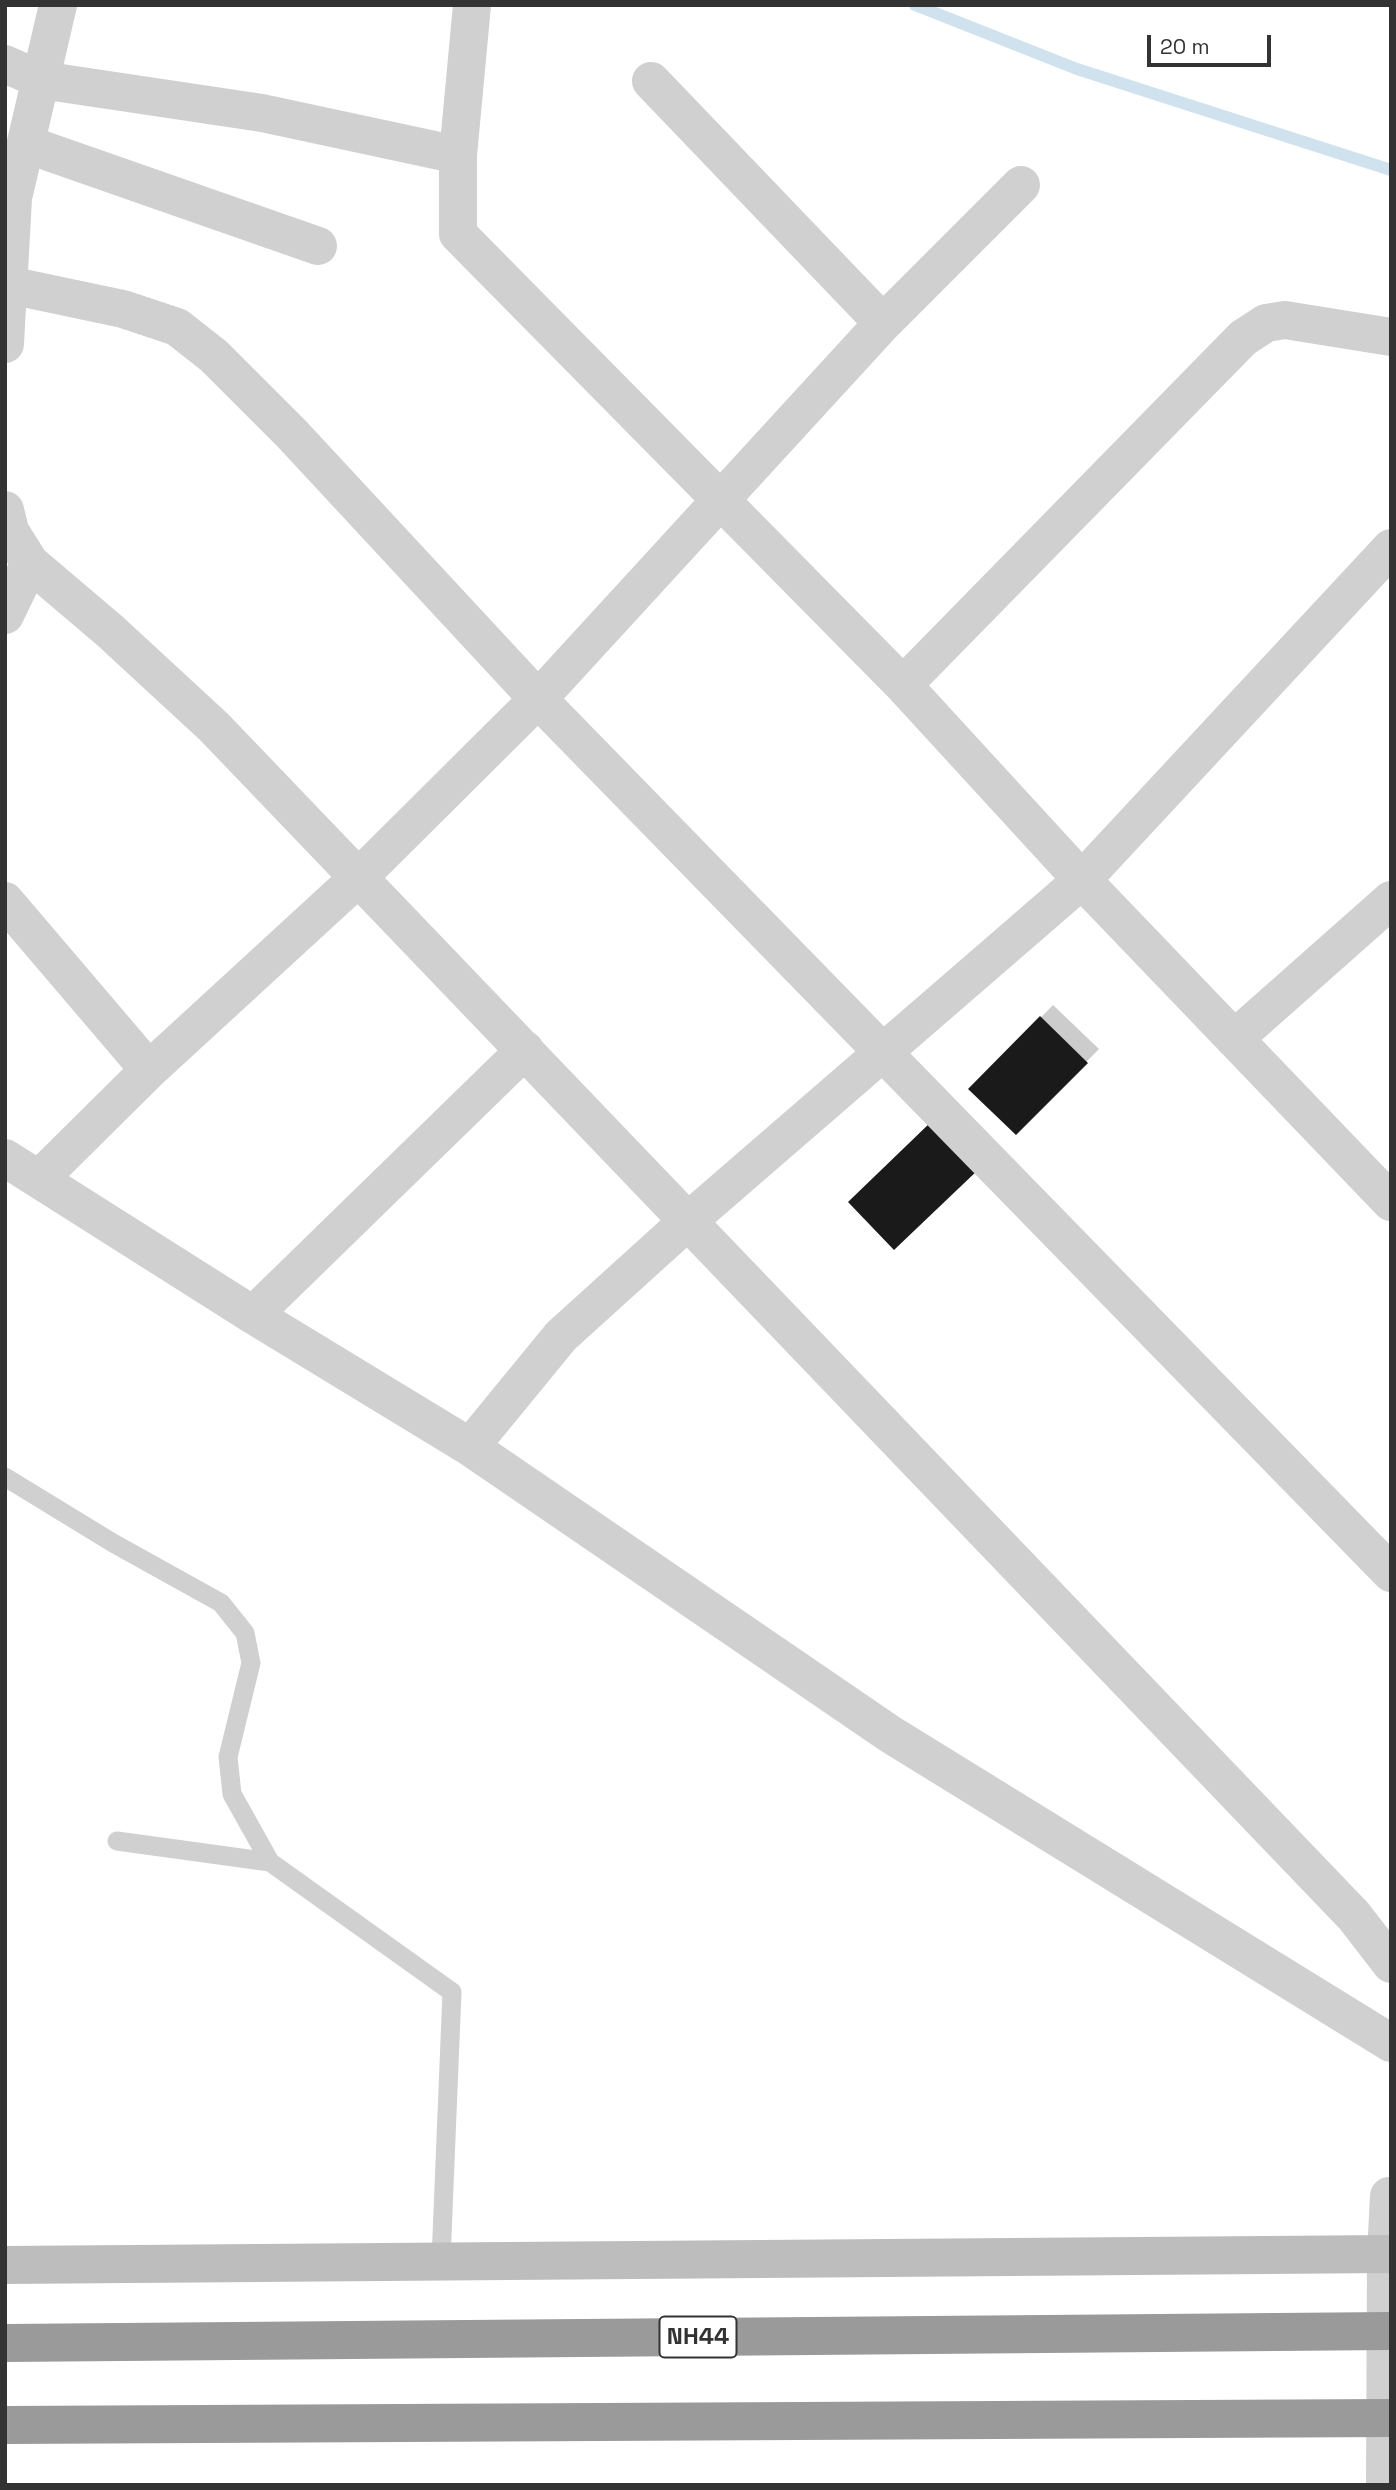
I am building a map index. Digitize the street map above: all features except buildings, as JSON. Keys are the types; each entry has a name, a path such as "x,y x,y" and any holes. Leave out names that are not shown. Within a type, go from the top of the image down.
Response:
{"highway":[{"name":"NH44","path":"5,2343 1391,2330"},
{"path":"5,2425 1391,2418"}],"street":[{"path":"6,331 9,197 26,144 58,5"},
{"path":"470,6 458,155 458,234 903,685 1082,880 1391,1202"},
{"path":"5,64 41,80 262,113 458,155"},
{"path":"651,81 883,323"},
{"path":"26,144 318,246"},
{"path":"40,1178 149,1070 358,878 538,699 883,323 1021,185"},
{"path":"9,285 123,309 177,327 214,356 291,433 538,699 1391,1573"},
{"path":"903,685 1243,338 1266,323 1284,320 1391,337"},
{"path":"5,510 10,531 30,563 110,631 215,727 1354,1916 1391,1964"},
{"path":"470,1447 561,1336 688,1221 1082,880 1391,548"},
{"path":"5,615 30,563"},
{"path":"1234,1039 1391,900"},
{"path":"5,901 149,1070"},
{"path":"253,1315 525,1050"},
{"path":"5,1157 253,1315 470,1447 890,1734 1391,2042"},
{"path":"1385,2485 1391,2196"},
{"path":"5,2264 1389,2254"}],"lane":[{"path":"5,1477 113,1543 221,1603 245,1633 251,1663 228,1757 232,1794 270,1862 452,1992 441,2260"},
{"path":"117,1841 270,1862"}],"waterway":[{"path":"915,5 1077,69 1391,170"}]}
